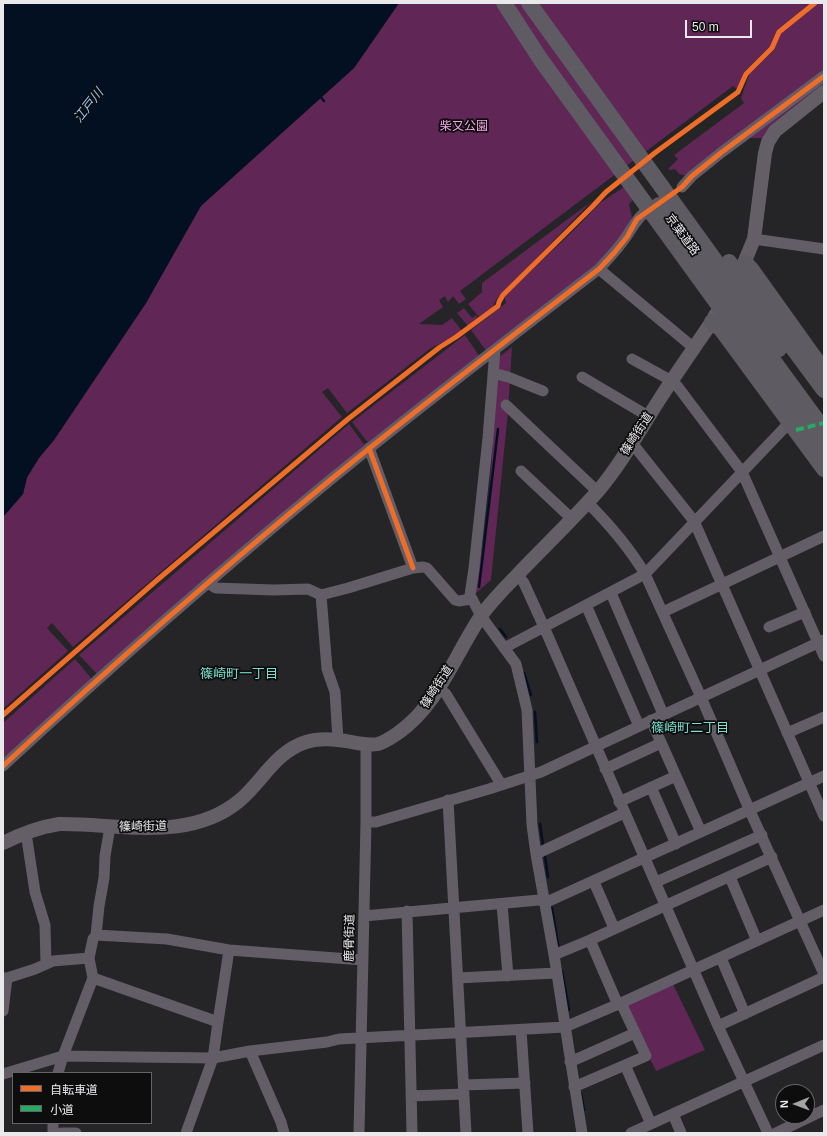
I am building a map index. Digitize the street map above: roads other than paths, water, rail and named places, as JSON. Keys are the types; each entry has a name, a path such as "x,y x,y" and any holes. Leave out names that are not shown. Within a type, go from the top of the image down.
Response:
{"highway":[{"path":"504,3 541,60 649,180 728,274 824,411"},
{"path":"509,3 649,180 824,390"},
{"path":"529,3 649,180"},
{"path":"534,3 567,44 649,180"},
{"path":"728,274 751,269 824,371"},
{"path":"728,274 795,419 824,469"},
{"path":"728,274 824,430"},
{"path":"714,318 721,329 795,419 824,449"}],"main road":[{"path":"728,274 754,239 765,153 768,142 774,131 824,92"},
{"name":"篠崎街道","path":"3,843 46,826 59,824 146,828 174,826 203,820 216,815 238,802 281,756 306,742 318,740 338,740 378,744 387,740 398,732 427,706 439,689 482,616 518,575 597,492 632,443 648,416 714,318"}],"street":[{"path":"682,187 692,176 722,152 824,76"},
{"path":"3,766 92,684 208,583 369,448 599,269 622,242 637,219 643,214"},
{"path":"754,239 824,249"},
{"path":"599,269 694,348"},
{"path":"495,350 488,438 471,594 482,616 516,664 527,710 532,825 582,1133"},
{"path":"632,359 672,381 678,387 742,472 805,612 821,641 824,656"},
{"path":"493,373 508,377 543,391"},
{"path":"582,377 648,416"},
{"path":"506,405 597,492"},
{"path":"504,648 645,574 742,472 795,419"},
{"path":"632,443 694,522 824,816"},
{"path":"369,448 413,568"},
{"path":"521,471 572,519"},
{"path":"587,502 617,533 645,574 824,974"},
{"path":"663,612 824,536"},
{"path":"208,583 216,588 274,590 308,589 321,595 413,568 423,567 427,568 455,600 459,601 471,594"},
{"path":"518,575 524,583 544,627 718,1026 768,1133"},
{"path":"611,593 663,714"},
{"path":"321,595 326,669 335,692 338,740"},
{"path":"586,605 639,726"},
{"path":"769,627 805,612"},
{"path":"366,822 376,822 541,772 821,641"},
{"path":"439,689 446,694 501,784"},
{"path":"787,733 824,717"},
{"path":"651,720 701,832"},
{"path":"605,769 661,743"},
{"name":"鹿骨街道","path":"359,1133 366,822 366,744"},
{"path":"620,802 676,776"},
{"path":"364,916 539,900 549,901 594,882 824,776"},
{"path":"651,787 676,844"},
{"path":"448,800 466,1133"},
{"path":"536,854 624,813"},
{"path":"58,1072 93,978 89,958 93,939 96,935 104,878 105,856 110,827"},
{"path":"26,833 35,892 45,925 46,963"},
{"path":"656,882 762,835"},
{"path":"554,955 666,906 772,857"},
{"path":"730,877 757,941"},
{"path":"594,882 614,928"},
{"path":"502,904 508,976"},
{"path":"3,1074 63,1056 213,1058 250,1051 327,1042 338,1039 565,1027 620,1004 824,910"},
{"path":"407,912 412,1133"},
{"path":"96,935 167,939 228,950 363,960"},
{"path":"574,1087 646,1056 590,940"},
{"path":"186,1133 213,1058 228,950"},
{"path":"3,1011 5,978 35,969 53,961 89,958"},
{"path":"721,958 745,1014"},
{"path":"458,978 556,973"},
{"path":"718,1026 824,977"},
{"path":"93,978 218,1022"},
{"path":"521,1030 528,1133"},
{"path":"570,1062 635,1033"},
{"path":"631,1133 824,1044"},
{"path":"250,1051 281,1122 284,1133"},
{"path":"625,1065 651,1124"},
{"path":"411,1096 525,1083"},
{"path":"776,1133 824,1110"},
{"path":"673,1114 681,1133"},
{"path":"62,1133 76,1133"}],"water":[{"name":"江戸川","path":"3,3 399,3 354,68 201,206 146,303 54,440 39,458 27,477 23,494 3,517"}],"waterway":[{"path":"319,95 324,101"},
{"path":"479,587 498,429"},
{"path":"500,629 506,637"},
{"path":"524,673 531,695"},
{"path":"535,712 537,742"},
{"path":"540,824 543,845"},
{"path":"545,856 548,877"},
{"path":"552,908 558,945"},
{"path":"562,971 569,1010"},
{"path":"581,1093 584,1110"}],"district":[{"name":"篠崎町一丁目","path":"239,674"},
{"name":"篠崎町二丁目","path":"690,728"}],"park label":[{"name":"柴又公園","path":"464,127"}]}
